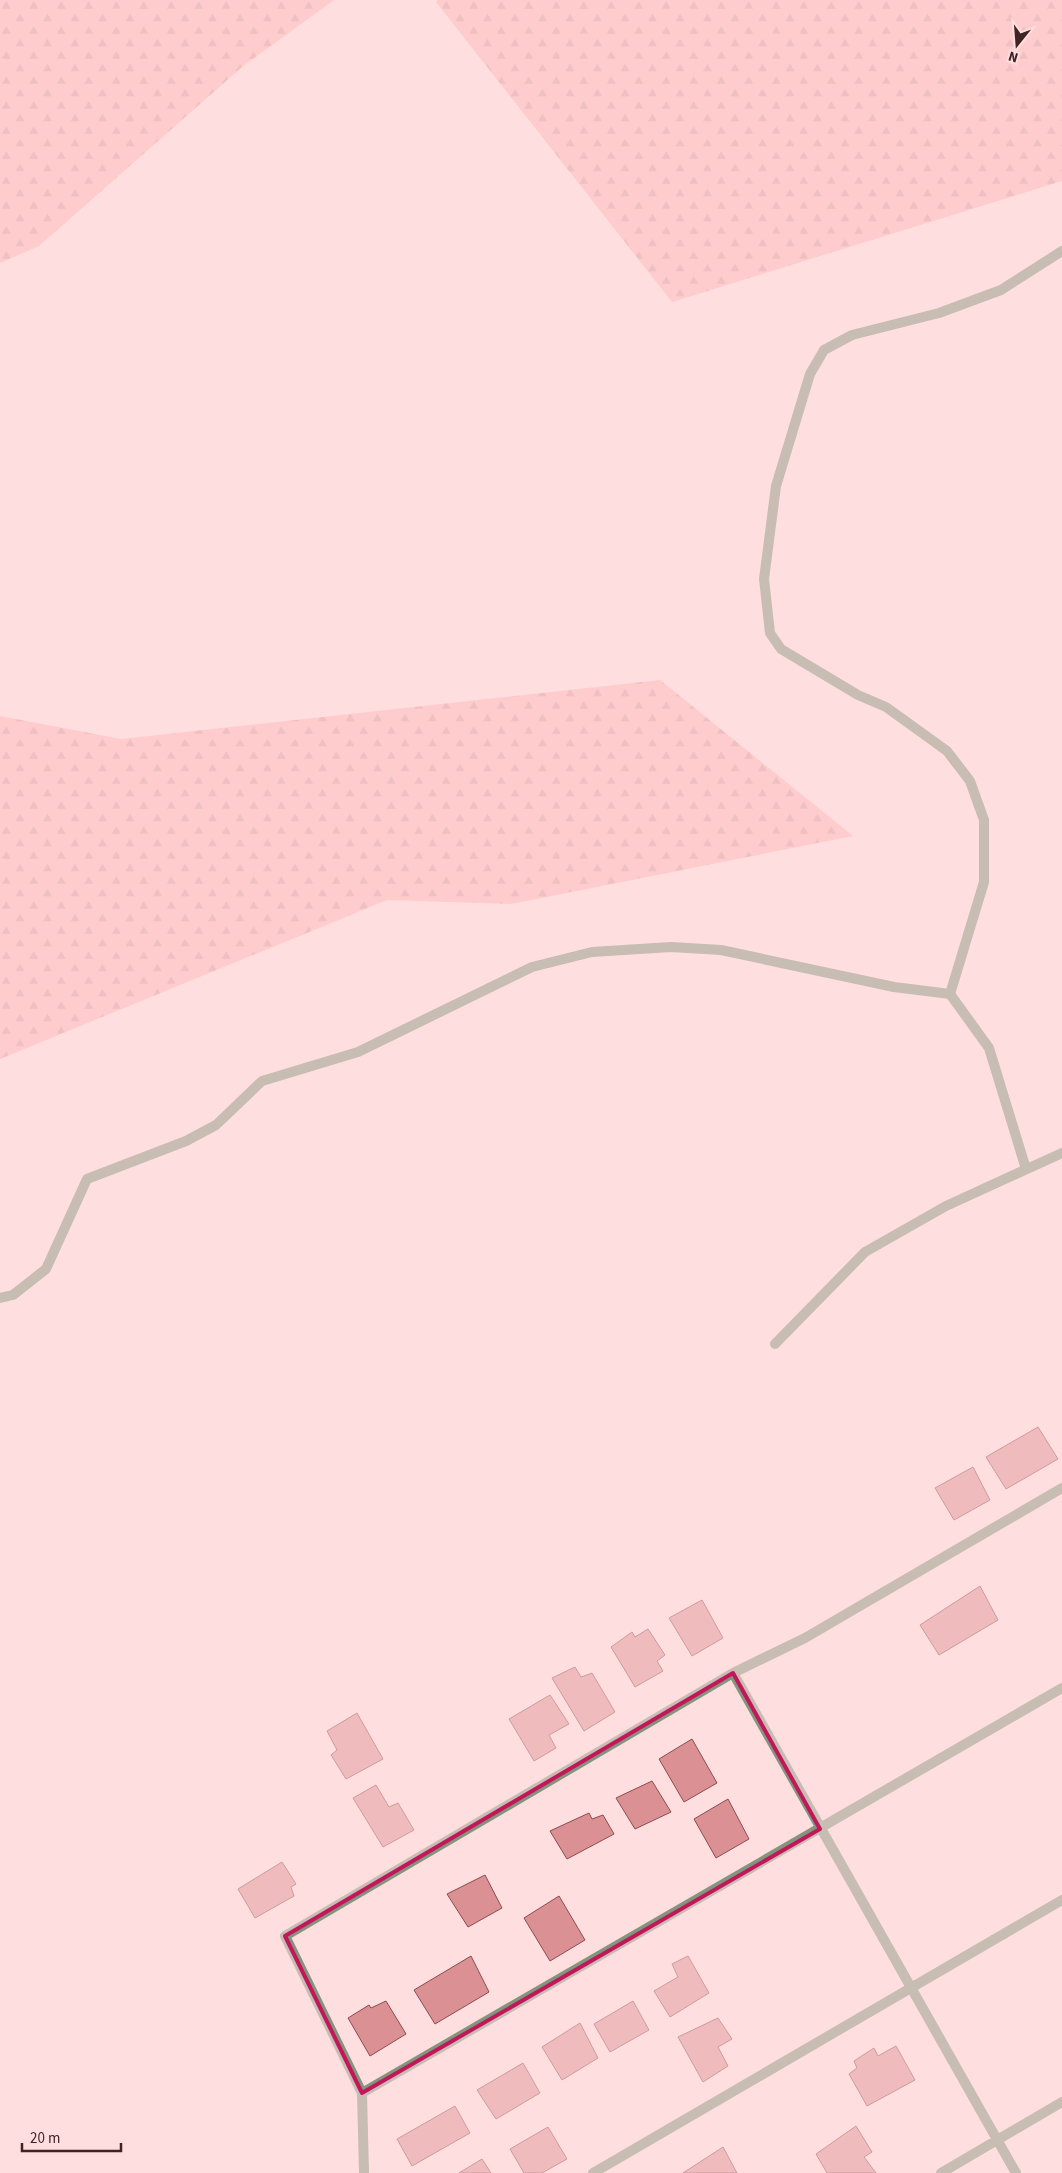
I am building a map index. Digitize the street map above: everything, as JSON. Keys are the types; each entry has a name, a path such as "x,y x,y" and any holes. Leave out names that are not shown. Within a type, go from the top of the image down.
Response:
{"street":[{"path":"950,994 984,882 984,820 970,781 947,751 886,706 858,695 781,649 770,633 764,579 776,486 810,374 824,350 852,335 939,313 1001,290 1062,251"},
{"path":"0,1298 13,1295 46,1269 87,1179 186,1141 216,1125 262,1080 358,1052 532,967 592,952 671,947 722,950 894,987 950,994 989,1048 1026,1169"},
{"path":"775,1344 865,1252 946,1206 1062,1153"},
{"path":"364,2173 362,2093 285,1936 733,1673 805,1638 1062,1488"},
{"path":"733,1673 910,1989 1016,2173"},
{"path":"362,2093 1062,1688"},
{"path":"593,2173 1062,1900"},
{"path":"941,2173 1062,2102"}],"highlighted area":[{"path":"733,1673 820,1829 362,2093 285,1936"}],"green space":[{"path":"0,0 334,0 242,67 39,246 0,263"},
{"path":"438,0 1062,0 1062,181 672,302 436,2"},
{"path":"660,680 853,836 511,904 387,900 0,1059 0,716 121,739"}],"building":[{"path":"1038,1427 1058,1459 1006,1489 986,1457"},
{"path":"973,1467 990,1500 954,1520 935,1488"},
{"path":"980,1586 998,1620 939,1655 920,1625"},
{"path":"702,1600 723,1638 692,1656 669,1618"},
{"path":"648,1629 665,1655 657,1661 663,1671 635,1687 611,1647 632,1632 635,1637"},
{"path":"575,1667 581,1677 592,1673 615,1712 584,1731 552,1678"},
{"path":"550,1695 569,1724 549,1735 556,1748 534,1761 509,1719"},
{"path":"357,1713 383,1759 346,1779 331,1755 337,1750 327,1731"},
{"path":"692,1739 717,1783 684,1802 659,1759"},
{"path":"652,1781 671,1812 635,1829 616,1798"},
{"path":"376,1785 389,1807 398,1803 414,1830 383,1847 353,1798"},
{"path":"728,1799 749,1839 716,1858 694,1819"},
{"path":"589,1813 592,1819 603,1815 614,1834 567,1859 550,1831"},
{"path":"282,1862 296,1884 291,1887 294,1896 255,1918 238,1889"},
{"path":"485,1875 502,1908 468,1927 447,1894"},
{"path":"559,1896 585,1940 550,1961 524,1918"},
{"path":"471,1956 489,1992 435,2024 414,1990"},
{"path":"688,1956 709,1993 670,2017 654,1991 678,1977 672,1964"},
{"path":"386,2001 406,2034 370,2056 348,2018 369,2005 371,2008"},
{"path":"633,2001 649,2030 610,2052 594,2024"},
{"path":"718,2018 732,2039 718,2047 728,2066 703,2082 678,2037"},
{"path":"580,2023 598,2058 562,2080 542,2047"},
{"path":"896,2046 915,2080 867,2106 849,2074 857,2068 854,2061 874,2048 878,2056"},
{"path":"523,2063 540,2093 496,2119 477,2090"},
{"path":"455,2106 470,2133 412,2166 397,2139"},
{"path":"856,2126 872,2152 864,2157 876,2173 827,2173 816,2154"},
{"path":"548,2127 567,2159 542,2173 524,2173 510,2149"},
{"path":"723,2147 737,2173 683,2173"},
{"path":"482,2159 491,2173 459,2173"}]}
